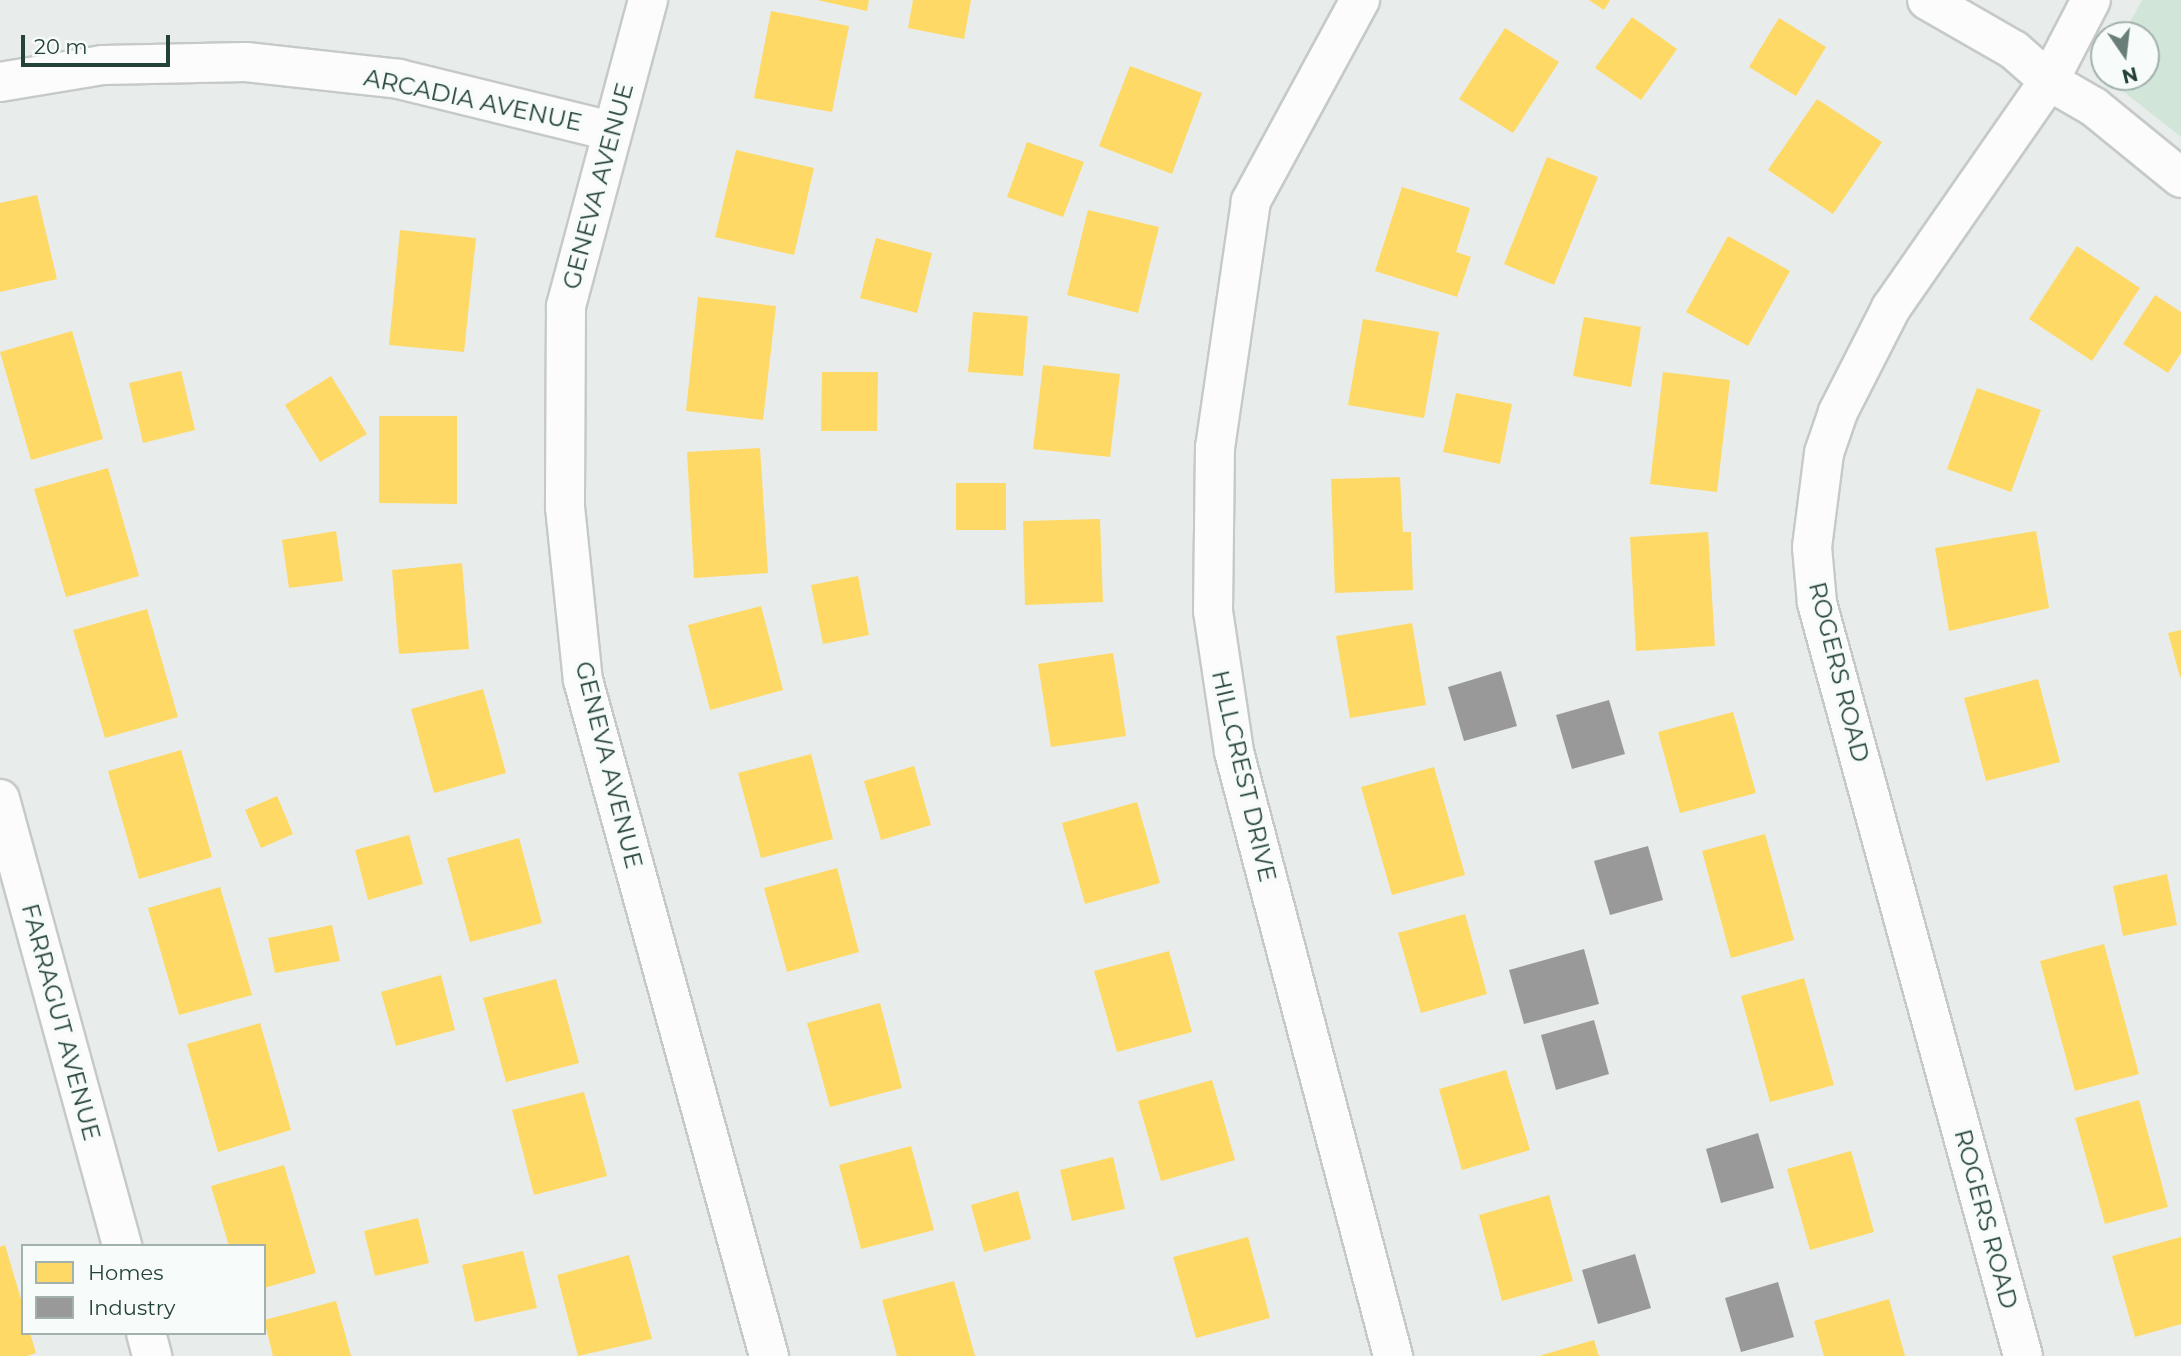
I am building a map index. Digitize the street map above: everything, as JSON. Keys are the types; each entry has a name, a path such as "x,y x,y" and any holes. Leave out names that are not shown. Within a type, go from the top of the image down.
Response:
{"street":[{"name":"GENEVA AVENUE","path":"648,0 566,306 565,507 583,680 769,1356"},
{"name":"HILLCREST DRIVE","path":"1360,0 1251,201 1215,447 1213,611 1234,752 1393,1356"},
{"path":"1927,0 2014,51 2049,81 2094,107 2181,178"},
{"name":"ROGERS ROAD","path":"2024,1356 1817,603 1812,547 1824,453 1838,412 1891,308 2049,81 2091,0"},
{"name":"ARCADIA AVENUE","path":"0,82 103,65 246,62 399,79 611,131"},
{"name":"FARRAGUT AVENUE","path":"0,799 121,1244"},
{"path":"147,1335 152,1356"}],"green space":[{"path":"2142,0 2181,0 2181,137 2123,91 2160,91 2160,21 2131,21"}],"building: Homes":[{"path":"817,0 869,0 867,11"},
{"path":"913,0 971,0 964,39 908,28"},
{"path":"1589,0 1610,0 1604,10"},
{"path":"771,11 849,26 832,112 754,98"},
{"path":"1632,17 1677,49 1641,100 1595,68"},
{"path":"1779,18 1826,47 1796,96 1749,67"},
{"path":"1505,28 1559,62 1513,133 1459,99"},
{"path":"1130,66 1202,93 1172,174 1099,146"},
{"path":"1817,99 1882,142 1833,214 1768,170"},
{"path":"1027,142 1084,162 1063,217 1007,197"},
{"path":"736,150 814,168 794,255 715,237"},
{"path":"1547,157 1598,177 1554,285 1504,264"},
{"path":"1402,187 1470,208 1456,252 1471,257 1457,297 1375,271"},
{"path":"37,195 57,279 0,292 0,203"},
{"path":"1088,210 1159,227 1138,313 1067,295"},
{"path":"400,230 476,238 464,352 389,345"},
{"path":"1728,236 1790,271 1748,346 1686,312"},
{"path":"876,238 932,253 917,313 860,298"},
{"path":"2077,246 2140,288 2092,361 2029,319"},
{"path":"2155,295 2181,312 2181,353 2168,373 2123,344"},
{"path":"698,297 776,306 763,420 686,411"},
{"path":"973,312 1028,316 1023,376 968,372"},
{"path":"1584,317 1641,327 1631,387 1573,376"},
{"path":"1363,319 1439,332 1424,418 1348,405"},
{"path":"72,331 103,439 31,460 0,352"},
{"path":"1043,365 1120,374 1110,457 1033,449"},
{"path":"181,371 195,430 143,443 129,383"},
{"path":"822,372 878,372 877,431 821,431"},
{"path":"1663,372 1730,380 1717,492 1650,484"},
{"path":"331,376 367,434 320,462 285,405"},
{"path":"1977,388 2041,410 2011,492 1947,469"},
{"path":"1456,393 1512,404 1500,464 1443,452"},
{"path":"379,416 457,416 457,504 379,503"},
{"path":"760,448 768,573 694,578 687,452"},
{"path":"108,468 139,576 66,597 34,489"},
{"path":"1400,477 1403,532 1411,532 1413,590 1335,593 1331,479"},
{"path":"956,483 1006,483 1006,530 956,530"},
{"path":"1100,519 1103,602 1025,605 1023,521"},
{"path":"336,531 343,581 289,588 282,540"},
{"path":"2036,531 2049,608 1949,631 1935,548"},
{"path":"1708,532 1715,646 1636,651 1630,537"},
{"path":"462,563 469,649 399,654 392,570"},
{"path":"858,576 869,635 823,644 811,585"},
{"path":"761,606 783,690 710,710 688,625"},
{"path":"147,609 178,717 105,738 73,630"},
{"path":"1412,623 1426,705 1350,718 1336,636"},
{"path":"2181,630 2181,677 2180,677 2168,633"},
{"path":"1113,653 1126,736 1051,747 1038,664"},
{"path":"2038,679 2060,762 1986,781 1964,698"},
{"path":"483,689 506,773 434,793 411,709"},
{"path":"1733,712 1756,793 1680,813 1658,732"},
{"path":"181,750 212,857 139,879 108,771"},
{"path":"811,754 833,839 761,858 738,773"},
{"path":"914,766 931,825 881,840 864,781"},
{"path":"1434,767 1465,875 1392,895 1361,787"},
{"path":"277,796 293,834 261,848 245,810"},
{"path":"1137,802 1160,883 1085,904 1062,823"},
{"path":"1765,834 1794,940 1731,958 1702,851"},
{"path":"409,835 423,884 368,900 355,850"},
{"path":"519,838 542,923 470,942 447,858"},
{"path":"837,868 859,952 787,972 764,888"},
{"path":"2167,874 2177,925 2123,936 2113,886"},
{"path":"220,887 252,995 179,1015 148,908"},
{"path":"1465,914 1487,994 1421,1013 1398,933"},
{"path":"332,925 340,961 275,973 268,938"},
{"path":"2104,944 2139,1074 2075,1091 2040,961"},
{"path":"1169,951 1192,1032 1117,1052 1094,971"},
{"path":"441,975 455,1030 396,1046 381,992"},
{"path":"1804,978 1834,1085 1770,1102 1741,996"},
{"path":"556,979 579,1063 506,1082 483,998"},
{"path":"880,1003 902,1088 830,1107 807,1023"},
{"path":"260,1023 291,1130 218,1152 187,1044"},
{"path":"1506,1070 1530,1150 1462,1170 1439,1089"},
{"path":"1212,1080 1235,1160 1161,1181 1138,1101"},
{"path":"584,1092 607,1176 534,1195 512,1110"},
{"path":"2139,1100 2168,1207 2105,1224 2075,1118"},
{"path":"911,1146 934,1230 861,1249 839,1165"},
{"path":"1851,1151 1874,1232 1810,1250 1787,1169"},
{"path":"1113,1157 1125,1209 1072,1221 1060,1170"},
{"path":"284,1165 316,1273 266,1287 266,1244 228,1244 211,1186"},
{"path":"1018,1191 1031,1239 984,1252 971,1205"},
{"path":"1549,1195 1573,1281 1502,1301 1479,1215"},
{"path":"418,1218 429,1263 375,1276 364,1231"},
{"path":"1248,1237 1270,1318 1196,1338 1173,1257"},
{"path":"2181,1237 2181,1324 2135,1337 2112,1256"},
{"path":"5,1245 21,1299 21,1335 31,1335 36,1353 27,1356 0,1356 0,1247"},
{"path":"523,1251 537,1308 475,1322 462,1265"},
{"path":"629,1255 652,1339 578,1356 557,1275"},
{"path":"954,1281 975,1356 897,1356 882,1300"},
{"path":"1889,1299 1905,1356 1824,1356 1814,1321"},
{"path":"336,1301 351,1356 273,1356 266,1319"},
{"path":"1594,1340 1599,1356 1542,1356 1542,1355"}],"building: Industry":[{"path":"1501,671 1517,726 1464,741 1448,687"},
{"path":"1609,700 1625,754 1572,769 1556,715"},
{"path":"1648,846 1663,900 1610,915 1594,861"},
{"path":"1584,949 1599,1004 1524,1024 1509,970"},
{"path":"1594,1020 1609,1074 1556,1090 1541,1035"},
{"path":"1758,1133 1774,1188 1721,1203 1706,1149"},
{"path":"1635,1254 1651,1308 1598,1324 1582,1270"},
{"path":"1778,1282 1794,1337 1741,1352 1725,1298"}]}
